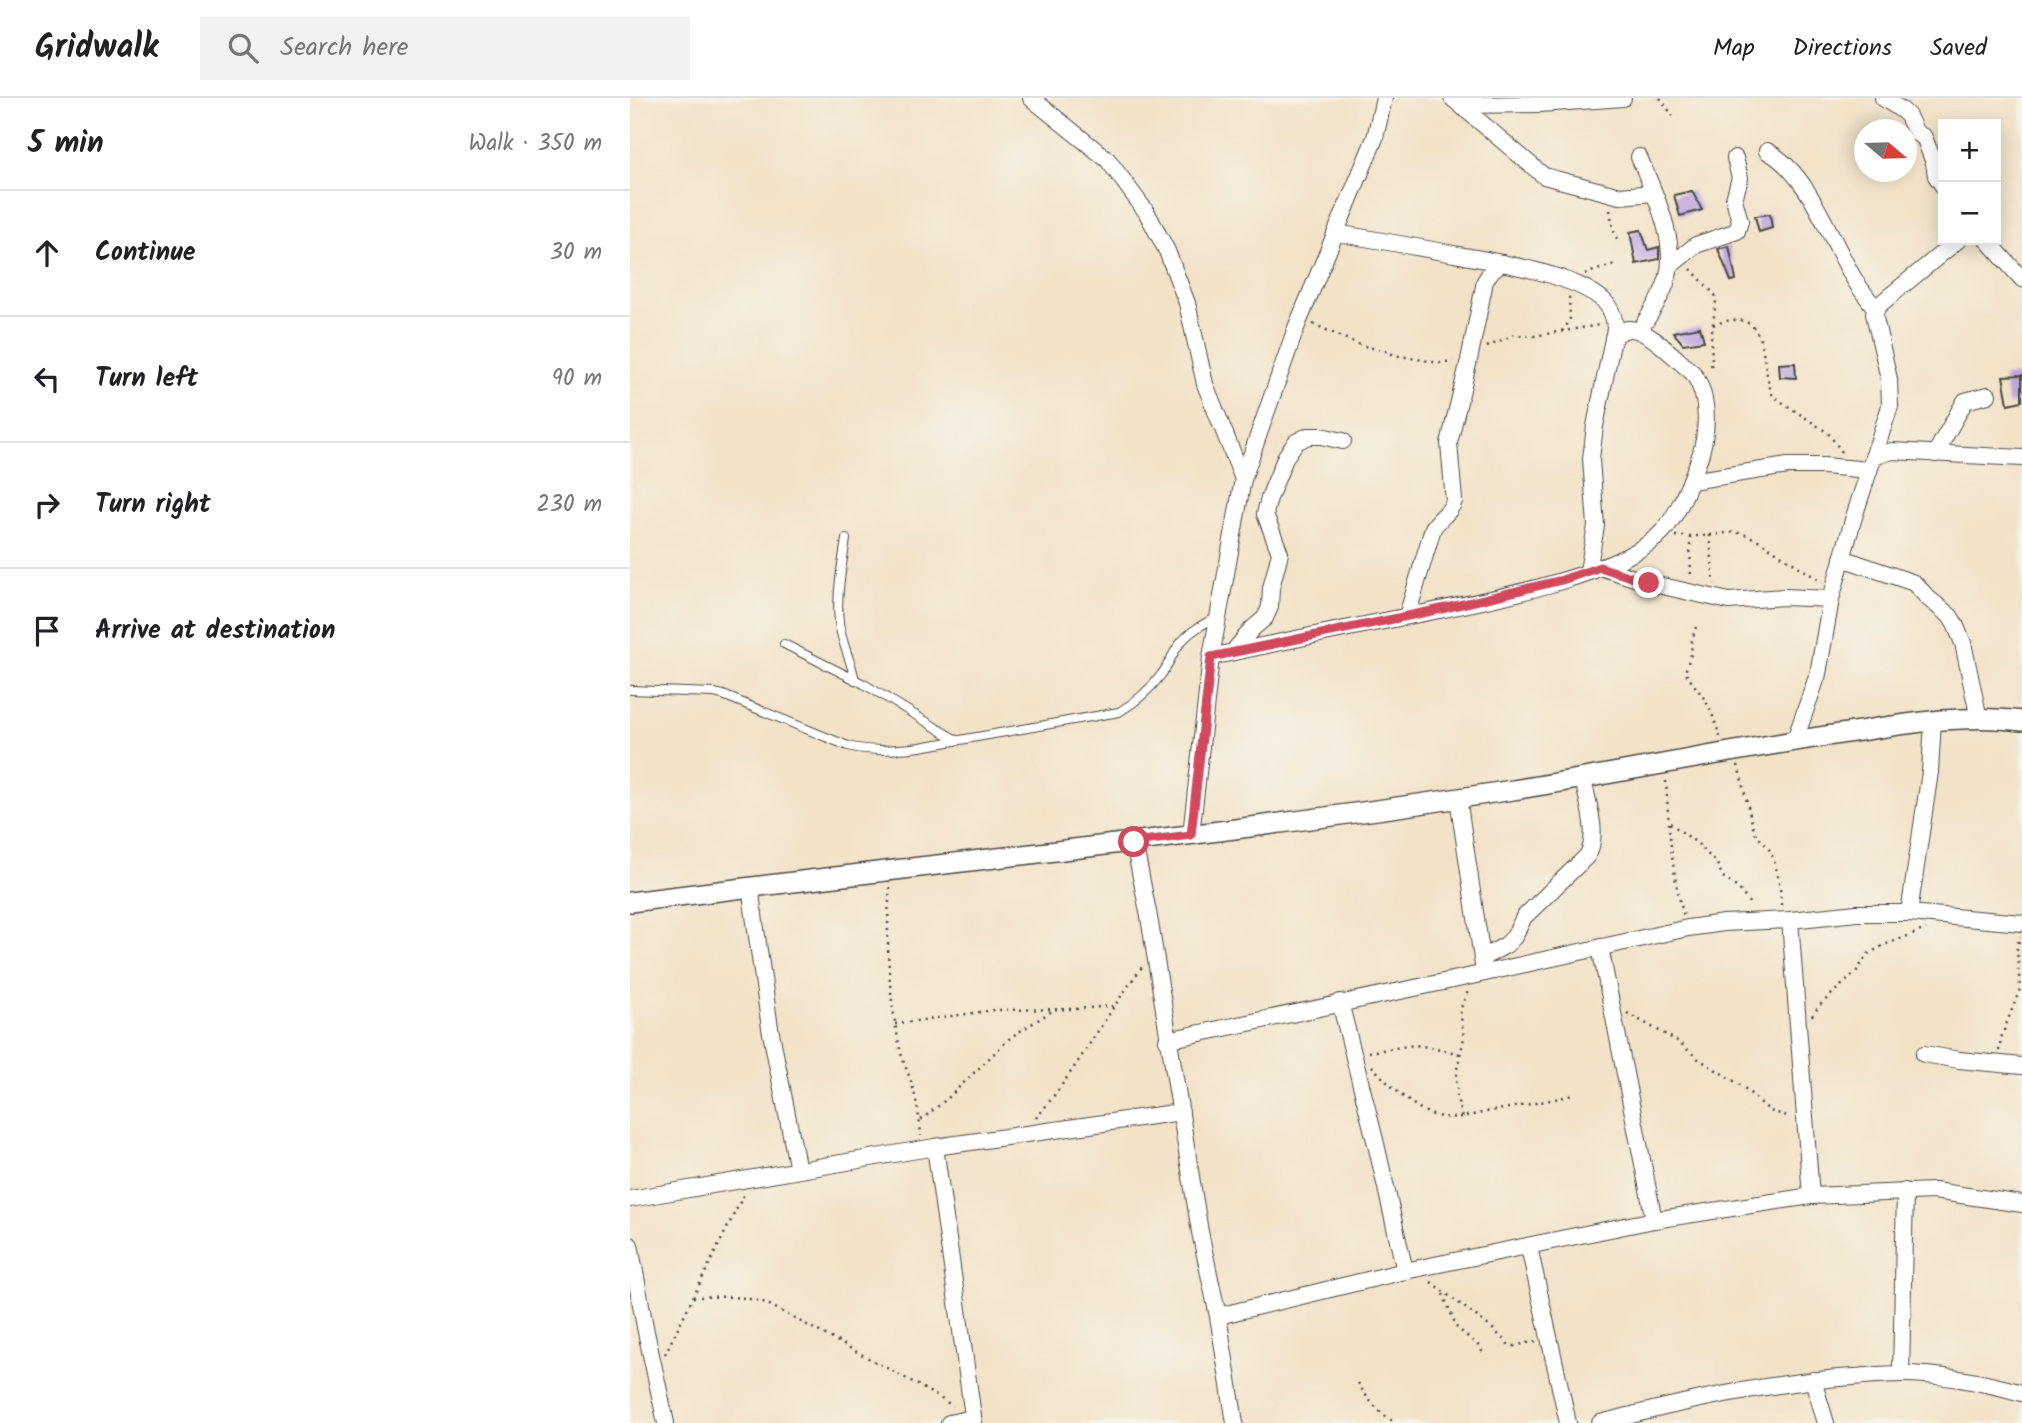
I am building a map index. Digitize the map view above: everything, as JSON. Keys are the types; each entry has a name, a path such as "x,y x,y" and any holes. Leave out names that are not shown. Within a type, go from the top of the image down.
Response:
{"street":[{"path":"1031,98 1108,160 1147,213 1167,251 1187,303 1205,384 1243,479"},
{"path":"1191,835 1211,657 1243,479 1300,318 1375,138 1384,98"},
{"path":"1458,102 1540,104 1623,98"},
{"path":"1883,98 1903,111 1916,133 1924,137 1934,163 1935,174 1940,182"},
{"path":"1458,102 1544,176 1620,196 1653,193"},
{"path":"1767,151 1796,175 1856,283 1876,309"},
{"path":"1639,157 1660,207 1675,261"},
{"path":"1640,331 1675,261 1696,245 1739,229 1740,221 1734,199 1740,178 1735,158"},
{"path":"1336,233 1502,263 1557,277 1603,300 1614,318 1614,334 1591,458 1595,526 1594,569"},
{"path":"1795,740 1818,674 1832,594 1842,558 1887,417 1889,379 1873,317 1876,309 1952,245"},
{"path":"1991,245 2022,279"},
{"path":"1407,616 1433,528 1452,507 1454,501 1449,443 1485,281 1492,270 1502,263"},
{"path":"1211,657 1533,588 1631,554 1657,536 1680,504 1702,453 1705,434 1704,402 1693,373 1640,331 1629,329 1614,334"},
{"path":"1934,454 1965,401 1988,395"},
{"path":"1233,652 1265,618 1270,607 1271,588 1280,553 1265,514 1286,456 1296,442 1308,436 1343,441"},
{"path":"1691,481 1788,466 1849,468 1871,463 1892,451 2022,458"},
{"path":"1842,558 1914,583 1929,600 1950,616 1963,643 1979,719"},
{"path":"1594,569 1729,601 1832,594"},
{"path":"1909,913 1930,772 1933,720"},
{"path":"630,901 1191,835 1458,798 1583,779 1795,740 1933,720 2022,721"},
{"path":"1480,969 1514,937 1524,917 1591,849 1594,843 1593,832 1583,779"},
{"path":"1458,798 1480,969"},
{"path":"1134,842 1235,1423"},
{"path":"750,887 770,1028 798,1170"},
{"path":"1167,1040 1480,969 1724,923 1857,913 1909,913 2020,923"},
{"path":"1780,920 1799,1041 1811,1196"},
{"path":"1600,947 1654,1220"},
{"path":"1340,1002 1412,1270"},
{"path":"1924,1054 2022,1066"},
{"path":"630,1199 929,1148 1181,1112"},
{"path":"929,1148 965,1421"},
{"path":"1901,1374 1905,1191"},
{"path":"1218,1316 1412,1270 1654,1220 1811,1196 1934,1191 2022,1203"},
{"path":"630,1245 666,1423"},
{"path":"1529,1247 1568,1423"},
{"path":"1601,1423 1692,1399 1813,1380 1901,1374 1967,1381 2022,1393"},
{"path":"1813,1380 1826,1423"}],"lane":[{"path":"846,539 838,620 855,680"},
{"path":"630,690 723,695 848,746 886,751 1119,712 1139,700 1160,677 1177,647 1192,631 1219,616"},
{"path":"784,643 855,680 958,741"}],"path":[{"path":"1660,98 1673,116"},
{"path":"1607,192 1613,229 1618,241"},
{"path":"1675,261 1715,295 1712,361 1704,402"},
{"path":"1562,331 1570,321 1569,296 1574,285 1584,274 1615,264"},
{"path":"1300,318 1363,346 1394,355 1440,363 1469,360 1489,346 1514,335 1534,336 1596,325 1614,334"},
{"path":"1713,325 1733,320 1744,321 1753,326 1760,336 1769,388 1773,396 1828,433 1840,447 1849,468"},
{"path":"1657,536 1710,536 1735,532 1747,535 1788,559 1832,594"},
{"path":"1710,536 1713,598"},
{"path":"1690,537 1692,593"},
{"path":"1668,822 1698,844 1717,864 1723,877 1739,889 1752,906 1780,920 1781,894 1773,859 1769,849 1754,831 1731,752 1718,733 1718,727 1705,700 1685,672 1696,627"},
{"path":"1665,764 1668,822 1678,896 1688,928"},
{"path":"892,870 887,951 895,1024 929,1148"},
{"path":"1997,1063 2001,1038 2020,989 2017,948 2020,923"},
{"path":"1799,1041 1814,1013 1856,972 1868,954 1884,945 1933,927"},
{"path":"1022,1134 1065,1081 1113,1006 1154,952"},
{"path":"1462,1116 1457,1098 1458,1061 1464,1038 1460,1010 1480,969"},
{"path":"1612,1003 1679,1042 1697,1058 1742,1086 1770,1111 1788,1117 1805,1118"},
{"path":"895,1024 994,1010 1113,1006"},
{"path":"920,1121 1012,1037 1055,1009"},
{"path":"1350,1040 1361,1054 1415,1045 1460,1054"},
{"path":"1371,1064 1414,1104 1436,1116 1472,1116 1572,1096"},
{"path":"655,1374 751,1178"},
{"path":"1412,1270 1460,1302 1509,1345 1522,1345 1549,1338"},
{"path":"1442,1291 1457,1328 1479,1346 1484,1355"},
{"path":"693,1297 735,1296 766,1303 952,1405 965,1421"},
{"path":"1358,1384 1379,1411 1396,1423"}],"building":[{"path":"1692,191 1702,210 1680,216 1674,195"},
{"path":"1770,214 1772,228 1759,232 1755,216"},
{"path":"1641,230 1648,250 1659,247 1659,259 1636,264 1630,232"},
{"path":"1729,246 1736,280 1731,281 1718,249"},
{"path":"1700,327 1704,341 1683,344 1673,332"},
{"path":"1795,363 1796,378 1780,377 1779,364"},
{"path":"2022,375 2022,401 2008,404 2003,376"}],"route":[{"path":"1134,842 1191,835 1211,657 1446,608 1562,580 1600,567 1649,583"}]}
